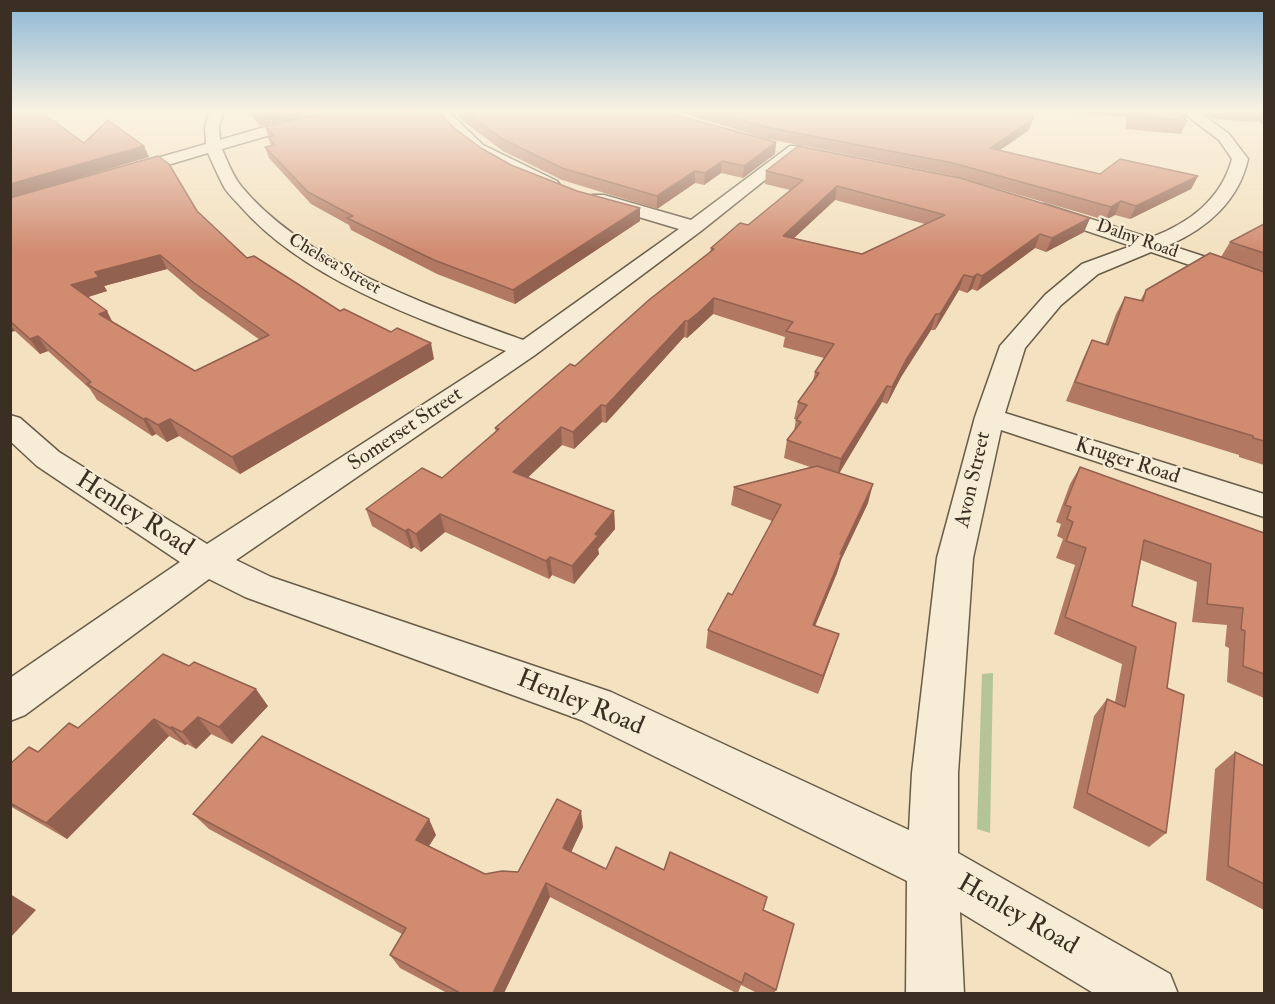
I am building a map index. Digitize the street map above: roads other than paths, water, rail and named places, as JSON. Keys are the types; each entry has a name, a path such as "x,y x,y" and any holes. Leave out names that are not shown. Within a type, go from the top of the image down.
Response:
{"street":[{"path":"110,178 175,158"},
{"name":"Chelsea Street","path":"216,158 220,170 233,190 252,210 303,248 393,299 526,350"},
{"path":"497,158 562,189"},
{"name":"Somerset Street","path":"10,702 207,562 526,350 694,227 779,158"},
{"name":"Avon Street","path":"935,993 933,867 935,773 955,558 989,417 1013,346 1053,300 1090,270 1152,245 1214,210 1235,180 1239,158"},
{"path":"583,195 694,227"},
{"name":"Dalny Road","path":"1030,206 1264,283"},
{"name":"Kruger Road","path":"989,417 1264,506"},
{"name":"Henley Road","path":"10,424 48,459 207,562 258,587 596,706 933,867 1150,993"}]}
